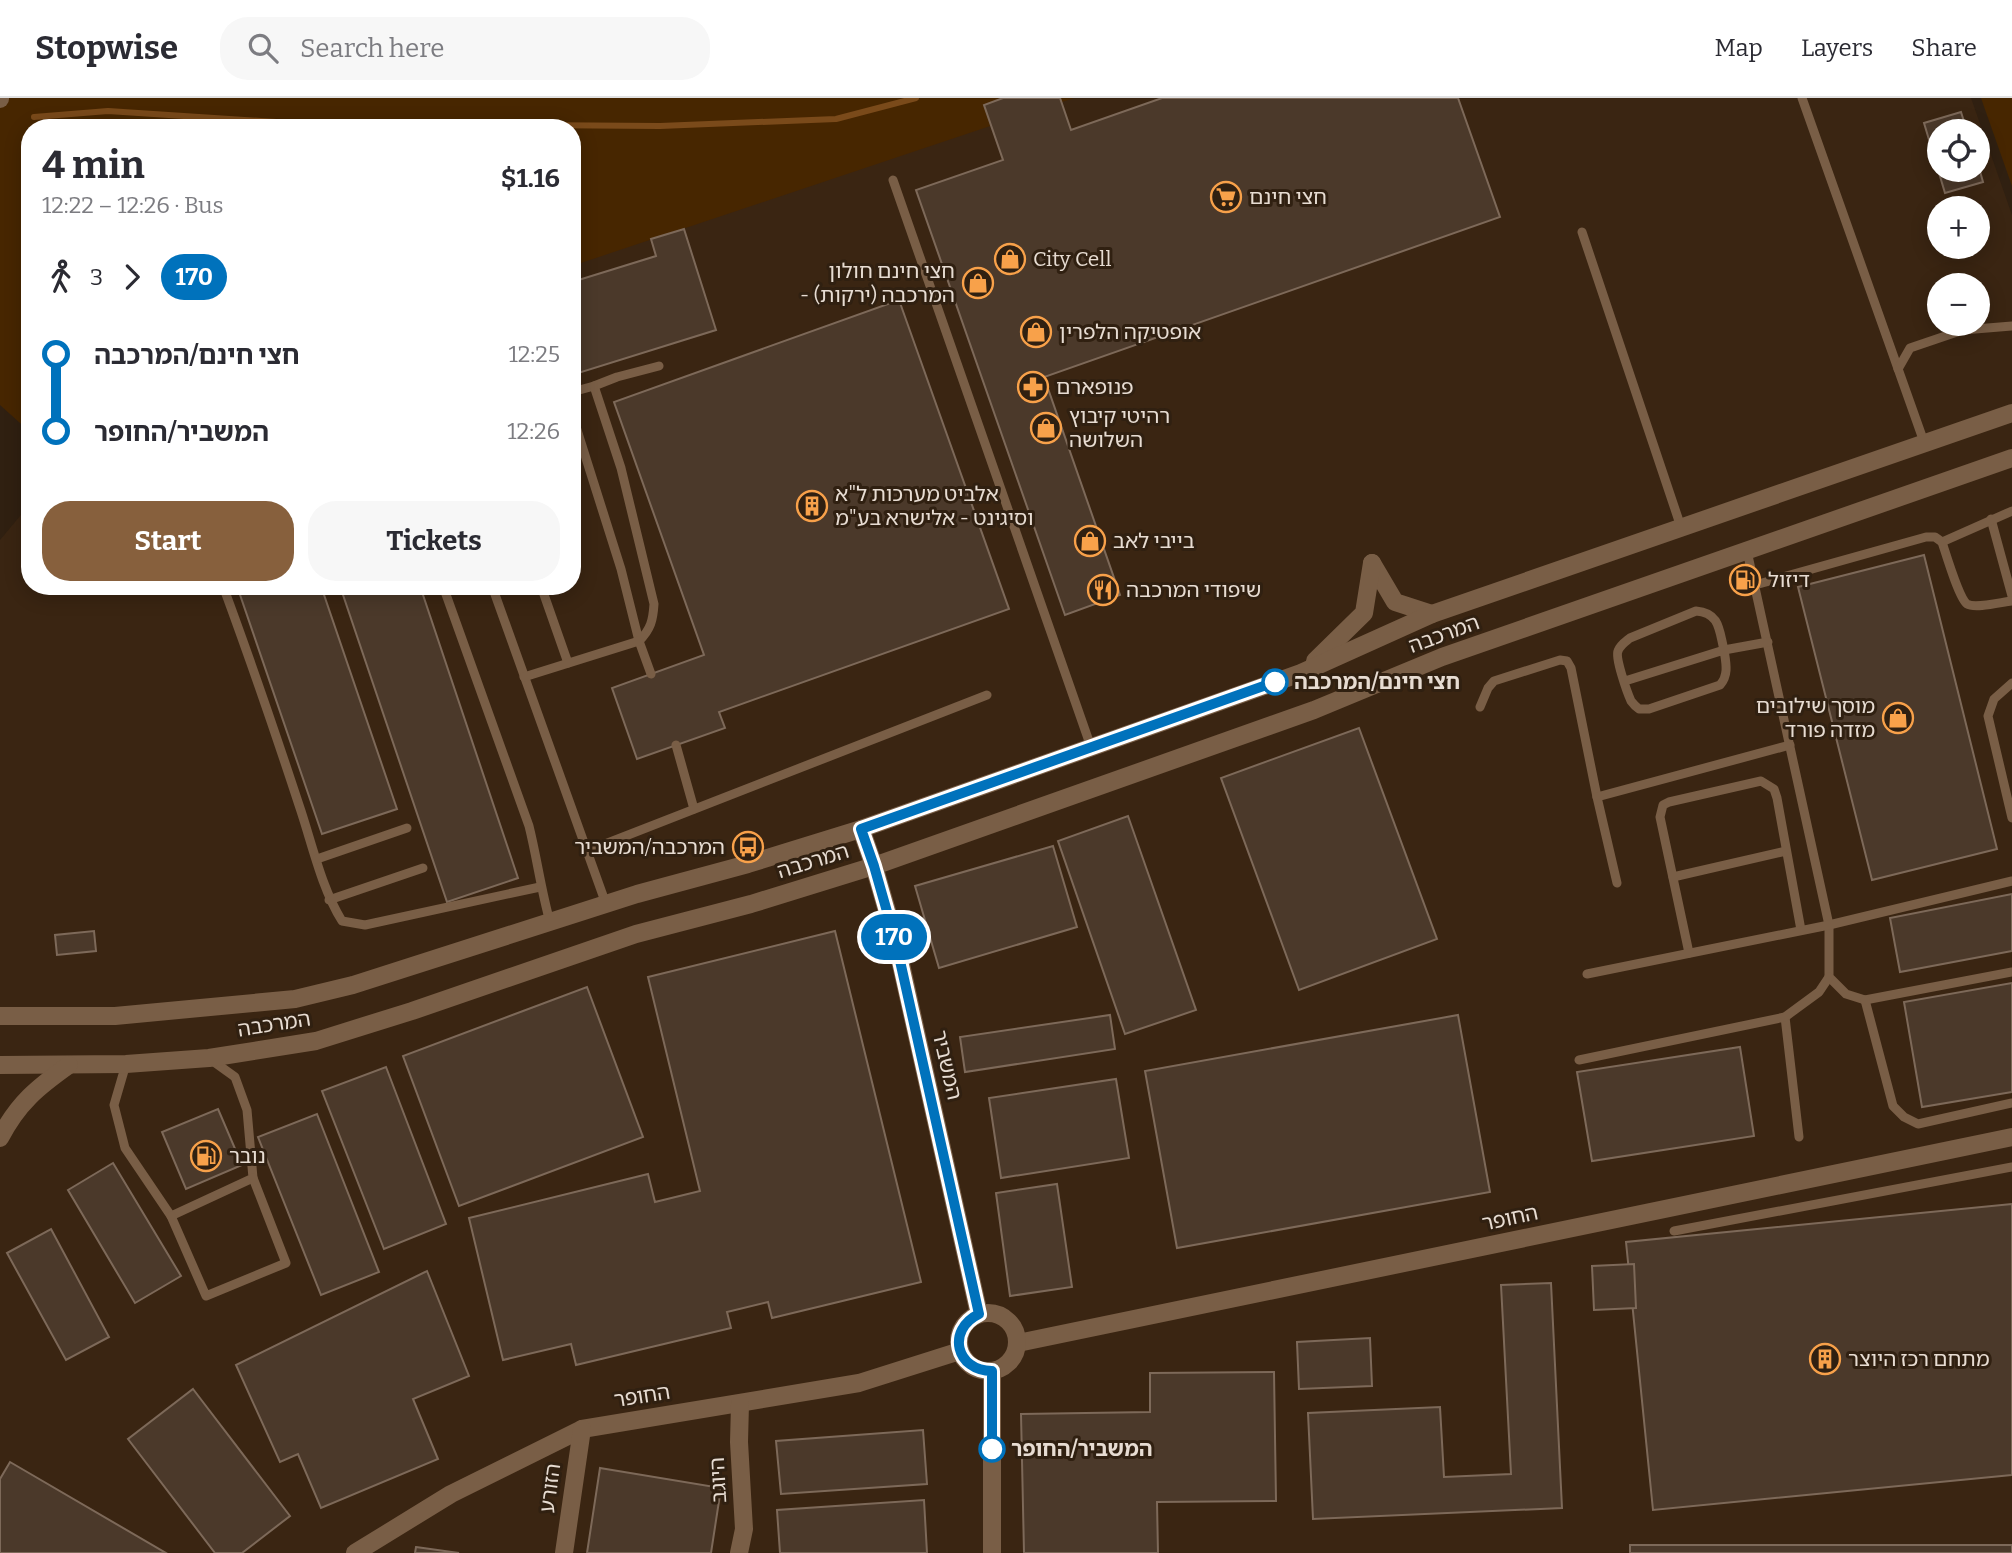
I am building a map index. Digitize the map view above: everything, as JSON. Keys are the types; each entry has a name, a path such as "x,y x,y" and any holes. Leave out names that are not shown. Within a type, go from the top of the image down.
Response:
{"street":[{"name":"המרכבה","path":"0,1016 115,1016 295,999 353,985 606,904 861,829 1301,673 1432,614 2012,413"},
{"name":"המרכבה","path":"0,1065 125,1064 209,1058 316,1041 636,934 751,904 874,866 1314,710 1442,657 2012,458"},
{"path":"1301,673 1364,612 1372,563 1395,602 1432,614"},
{"name":"המשביר","path":"861,829 896,943 979,1314"},
{"path":"0,1138 11,1117 41,1084 69,1065"},
{"name":"החופר","path":"1018,1343 2012,1137"},
{"path":"998,1313 1012,1324 1018,1343 1010,1362 1002,1368 982,1371 965,1360 960,1351 960,1333 971,1318 979,1314 998,1313"},
{"name":"החופר","path":"355,1553 451,1494 582,1429 859,1383 960,1351"},
{"path":"992,1371 992,1553"},
{"name":"היוגב","path":"739,1553 744,1529 739,1442 740,1404"},
{"name":"הזורע","path":"564,1553 582,1429"}],"lane":[{"path":"1802,98 1924,442"},
{"path":"893,180 1091,747"},
{"path":"1582,232 1681,527"},
{"path":"1898,369 1910,348 1963,330 2012,326"},
{"path":"581,390 659,366"},
{"path":"524,677 639,641 648,633 653,620 654,604 621,468 594,386"},
{"path":"581,442 651,674"},
{"path":"1942,542 2012,511"},
{"path":"1755,585 1926,537 1936,537 1942,542 1961,597 1968,604 1976,606 2012,598 1991,519"},
{"path":"1578,1060 1785,1017 1819,992 1829,977 1829,925 1747,551"},
{"path":"226,595 329,900 342,921 365,925 540,887"},
{"path":"446,595 529,826 537,858 540,887 550,922"},
{"path":"495,595 606,904"},
{"path":"544,595 568,663"},
{"path":"1696,611 1705,612 1717,622 1724,650 1727,672 1720,685 1648,709 1639,709 1632,704 1617,657 1618,650 1630,638 1696,611"},
{"path":"1625,681 1724,650 1768,642"},
{"path":"1480,707 1494,681 1560,660 1567,661 1571,668 1617,883"},
{"path":"2012,683 1994,699 1988,716 2012,818"},
{"path":"587,851 987,695"},
{"path":"676,745 694,809"},
{"path":"1597,797 1790,745"},
{"path":"1689,953 1660,817 1663,805 1761,781 1774,789 1777,798 1801,930"},
{"path":"317,859 407,828"},
{"path":"1672,877 1786,851"},
{"path":"329,900 423,869"},
{"path":"1587,974 1829,925 2012,881"},
{"path":"1829,977 1846,994 1865,1000 2012,972"},
{"path":"1865,1000 1893,1106 1904,1117 1917,1124 2012,1103"},
{"path":"1785,1017 1798,1137"},
{"path":"125,1064 114,1105 125,1148 172,1216 206,1296 286,1263 253,1178 247,1110 236,1077 209,1058"},
{"path":"1674,1231 2012,1167"},
{"path":"172,1216 253,1178"}],"shaded area":[{"path":"0,98 1074,98 581,263 581,119 21,119 21,424 0,405"},
{"path":"1014,98 1971,98 1978,119 1927,119 1927,182 1990,182 1990,152 2012,215 2012,1553 0,1553 0,540 21,515 21,595 581,595 581,232"},
{"path":"1981,98 2012,98 2012,186 1990,119"}],"building":[{"path":"1003,98 1060,98 1071,130 1162,98 1458,98 1500,217 1044,377 1120,595 1065,615 916,190 1003,160 984,105"},
{"path":"1961,112 1963,119 1937,119"},
{"path":"1942,182 1983,182 1945,193"},
{"path":"684,229 716,330 581,372 581,279 656,256 651,239"},
{"name":"אלביט מערכות ל\"א וסיגינט - אלישרא בע\"מ","path":"899,300 1009,609 719,712 725,728 637,759 612,688 704,655 614,402"},
{"name":"מוסך שילובים מזדה פורד","path":"1924,555 1997,849 1872,880 1798,587"},
{"path":"240,595 324,595 397,809 322,834"},
{"path":"343,595 423,595 518,878 447,902"},
{"path":"1359,728 1437,939 1299,990 1221,778"},
{"path":"1128,816 1196,1010 1125,1034 1058,841"},
{"path":"1053,846 1077,927 939,968 915,886"},
{"path":"2012,894 2012,951 1900,972 1890,918"},
{"path":"94,931 96,951 57,955 55,935"},
{"path":"835,931 921,1282 772,1318 768,1302 727,1312 731,1328 576,1365 571,1344 503,1360 469,1218 648,1174 655,1202 700,1191 648,977"},
{"path":"2012,983 2012,1092 1922,1107 1904,1002"},
{"path":"587,987 643,1137 459,1206 403,1056"},
{"path":"1110,1015 1115,1049 965,1072 960,1037"},
{"path":"1458,1015 1490,1192 1177,1248 1145,1071"},
{"path":"1740,1047 1754,1136 1592,1161 1577,1072"},
{"path":"386,1067 446,1224 384,1249 322,1091"},
{"path":"1116,1079 1129,1158 1001,1178 989,1098"},
{"path":"218,1109 242,1165 186,1189 162,1132"},
{"path":"317,1114 379,1272 321,1295 258,1137"},
{"path":"113,1163 181,1276 135,1303 68,1190"},
{"path":"1057,1184 1072,1287 1010,1296 996,1193"},
{"name":"מתחם רכז היוצר","path":"2012,1204 2012,1475 1653,1510 1626,1242"},
{"path":"51,1229 109,1337 66,1360 7,1253"},
{"path":"1634,1264 1636,1308 1594,1310 1592,1266"},
{"path":"427,1271 469,1376 413,1399 438,1459 321,1508 298,1454 280,1462 236,1365"},
{"path":"1551,1283 1562,1508 1313,1519 1308,1413 1440,1407 1444,1477 1511,1474 1501,1285"},
{"path":"1370,1338 1372,1386 1299,1389 1297,1342"},
{"path":"1274,1372 1276,1501 1157,1502 1158,1553 1024,1553 1021,1414 1150,1412 1150,1373"},
{"path":"193,1389 290,1516 242,1553 215,1553 128,1439"},
{"path":"923,1430 927,1484 781,1494 776,1441"},
{"path":"10,1462 166,1553 0,1553 0,1479"},
{"path":"600,1468 721,1488 711,1553 587,1553"},
{"path":"924,1500 927,1553 780,1553 777,1510"},
{"path":"1630,1545 2012,1545 2012,1553 1630,1553"},
{"path":"416,1547 459,1553 415,1553"}],"waterway":[{"path":"581,125 660,126 836,119 916,98"},
{"path":"34,117 108,111 229,119"}],"bus line":[{"name":"170","path":"992,1449 992,1371 973,1367 960,1351 960,1333 964,1324 979,1314 896,943 861,829 1275,682"}],"place":[{"name":"חצי חינם","path":"1226,197"},
{"name":"City Cell","path":"1010,259"},
{"name":"חצי חינם חולון - המרכבה (ירקות)","path":"978,283"},
{"name":"אופטיקה הלפרין","path":"1036,332"},
{"name":"פנופארם","path":"1033,387"},
{"name":"רהיטי קיבוץ השלושה","path":"1046,428"},
{"name":"אלביט מערכות ל\"א וסיגינט - אלישרא בע\"מ","path":"812,506"},
{"name":"בייבי לאב","path":"1090,541"},
{"name":"דיזול","path":"1745,580"},
{"name":"שיפודי המרכבה","path":"1103,590"},
{"name":"חצי חינם/המרכבה","path":"1275,682"},
{"name":"מוסך שילובים מזדה פורד","path":"1898,718"},
{"name":"המרכבה/המשביר","path":"748,847"},
{"name":"נובר","path":"206,1156"},
{"name":"מתחם רכז היוצר","path":"1825,1359"},
{"name":"המשביר/החופר","path":"992,1449"}]}
